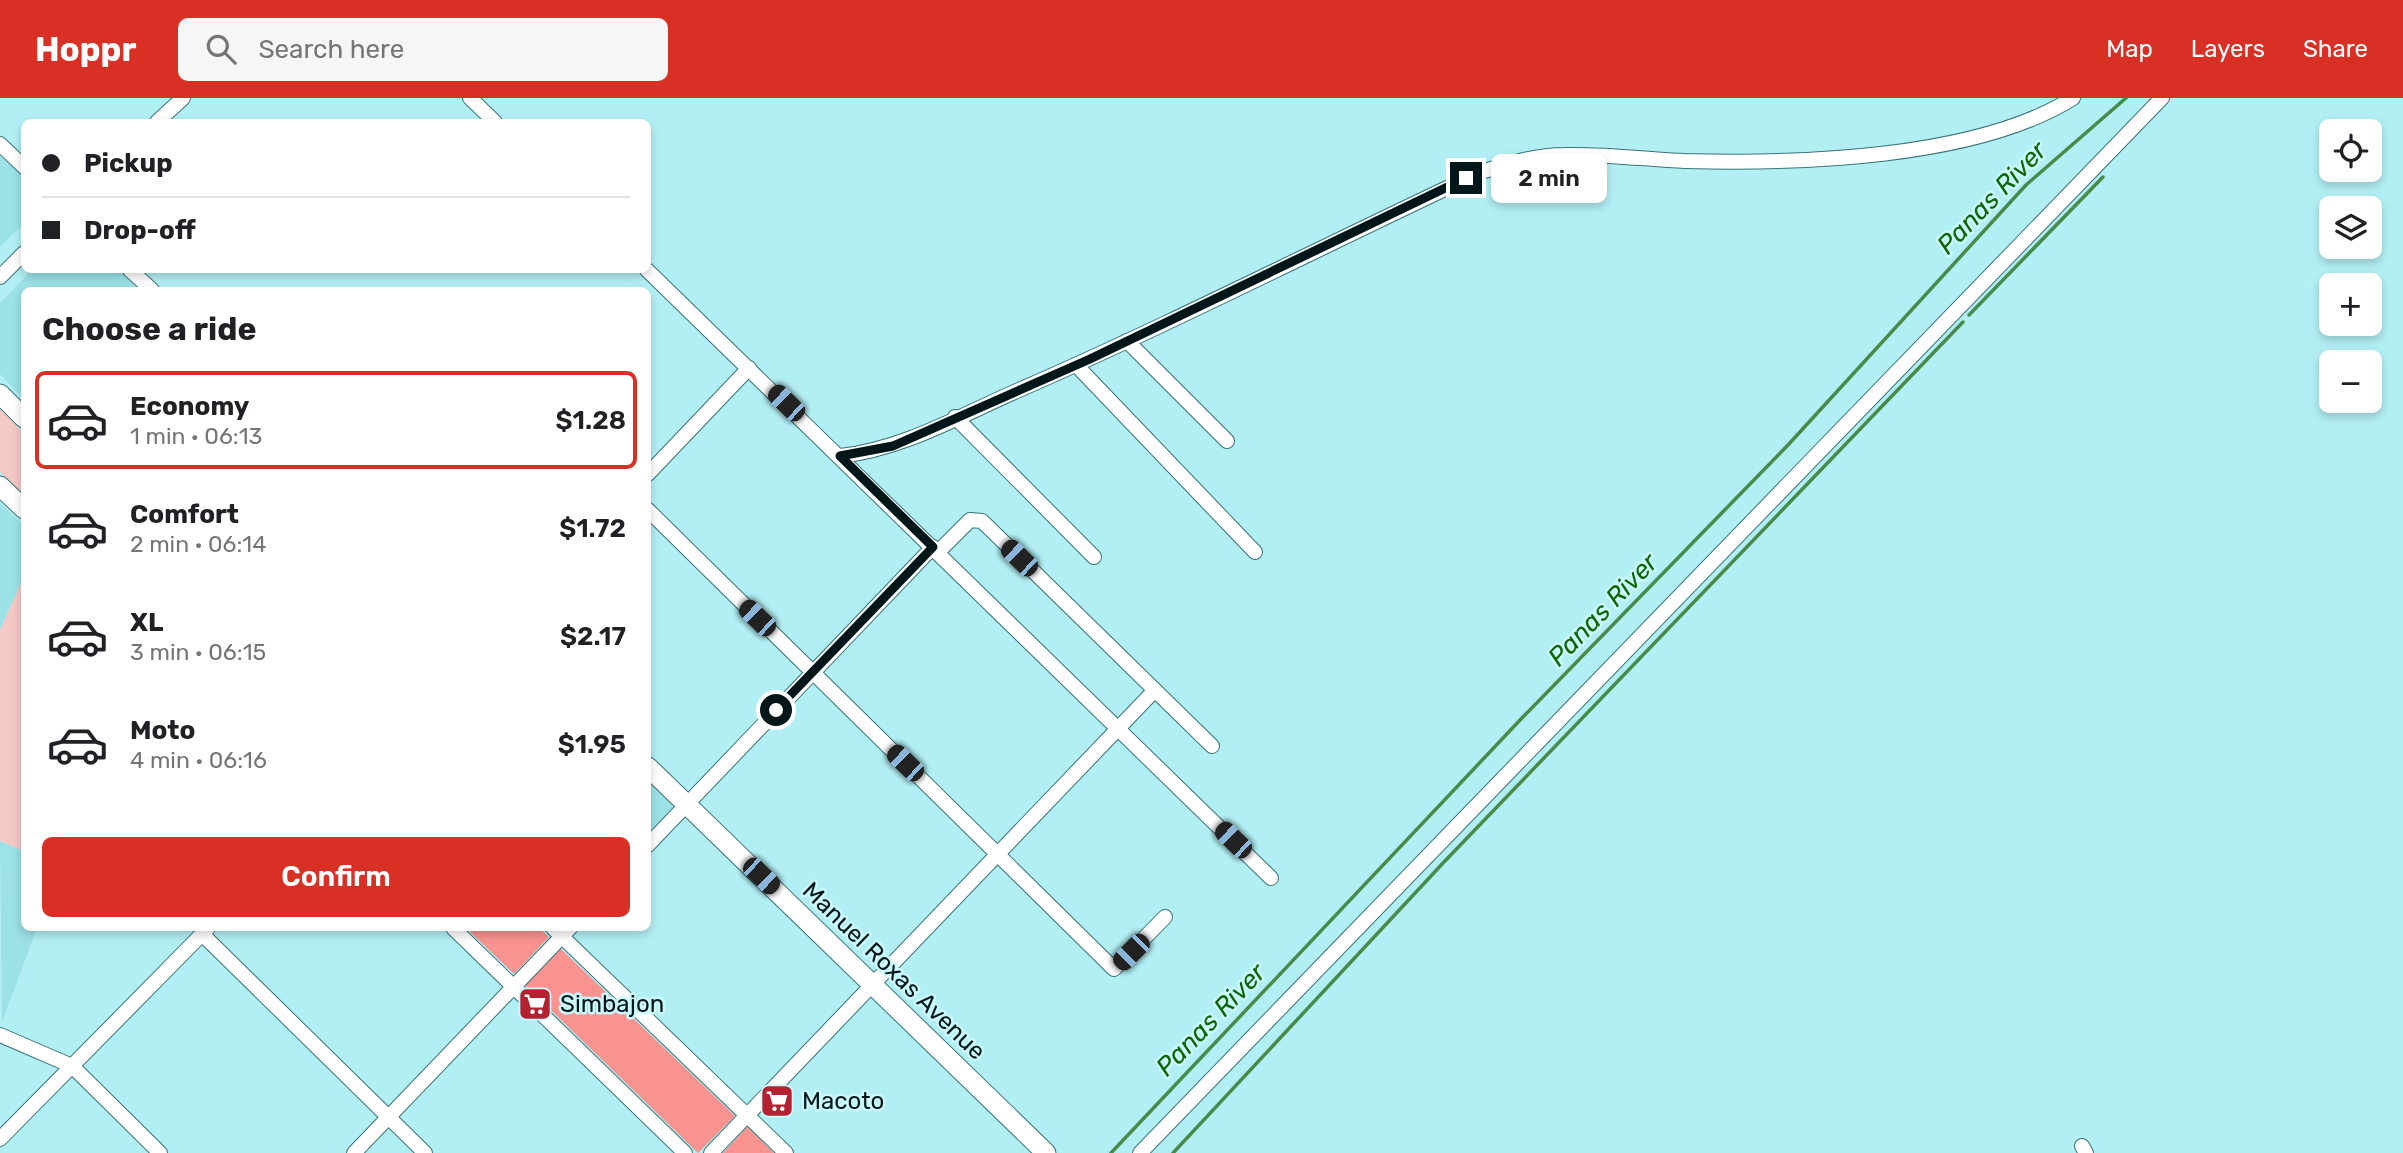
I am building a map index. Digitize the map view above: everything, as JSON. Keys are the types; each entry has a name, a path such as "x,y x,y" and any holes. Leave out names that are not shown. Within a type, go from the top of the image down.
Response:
{"main road":[{"path":"0,394 21,415"},
{"path":"0,486 21,506"},
{"name":"Manuel Roxas Avenue","path":"651,770 1046,1153"}],"street":[{"path":"160,119 183,98"},
{"path":"470,98 492,119"},
{"path":"840,456 893,446 1076,365 1452,185 1507,164 1563,155 1775,162 1878,154 1976,135 2026,121 2073,98"},
{"path":"1140,1153 2162,98"},
{"path":"0,144 21,164"},
{"path":"0,277 21,256"},
{"path":"133,273 149,287"},
{"path":"650,273 1271,878"},
{"path":"1127,341 1227,441"},
{"path":"1076,365 1255,552"},
{"path":"651,471 749,368"},
{"path":"955,417 1094,557"},
{"path":"651,513 1114,969 1165,917"},
{"path":"651,842 812,673 936,550 970,520 982,521 1212,746"},
{"path":"711,1153 1155,690"},
{"path":"0,1139 205,931 425,1153"},
{"path":"456,931 685,1153"},
{"path":"354,1153 513,987 560,931"},
{"path":"562,931 786,1153"},
{"path":"0,1035 72,1066 160,1153"}],"shaded area":[{"path":"0,154 21,175 21,226 0,247"},
{"path":"29,273 121,273 136,287 21,287 21,396 0,374 0,303"},
{"path":"0,409 21,430 21,493 0,472"},
{"path":"0,503 21,523 21,583 0,630"},
{"path":"21,583 21,850 0,841 0,630"},
{"path":"651,780 676,804 651,830"},
{"path":"0,841 21,850 21,931 36,931 2,1022"},
{"path":"469,931 542,931 549,937 514,974"},
{"path":"560,948 735,1116 698,1153 525,985"},
{"path":"747,1127 774,1153 723,1153"}],"waterway":[{"name":"Panas River","path":"1111,1153 1521,719 1788,445 2026,185 2126,98"},
{"path":"1969,315 2103,177"},
{"path":"1173,1153 1444,862 1963,322"}],"place":[{"name":"Simbajon","path":"535,1004"},
{"name":"Macoto","path":"777,1101"}],"route":[{"path":"776,710 933,547 840,456 893,446 1090,359 1466,178"}]}
